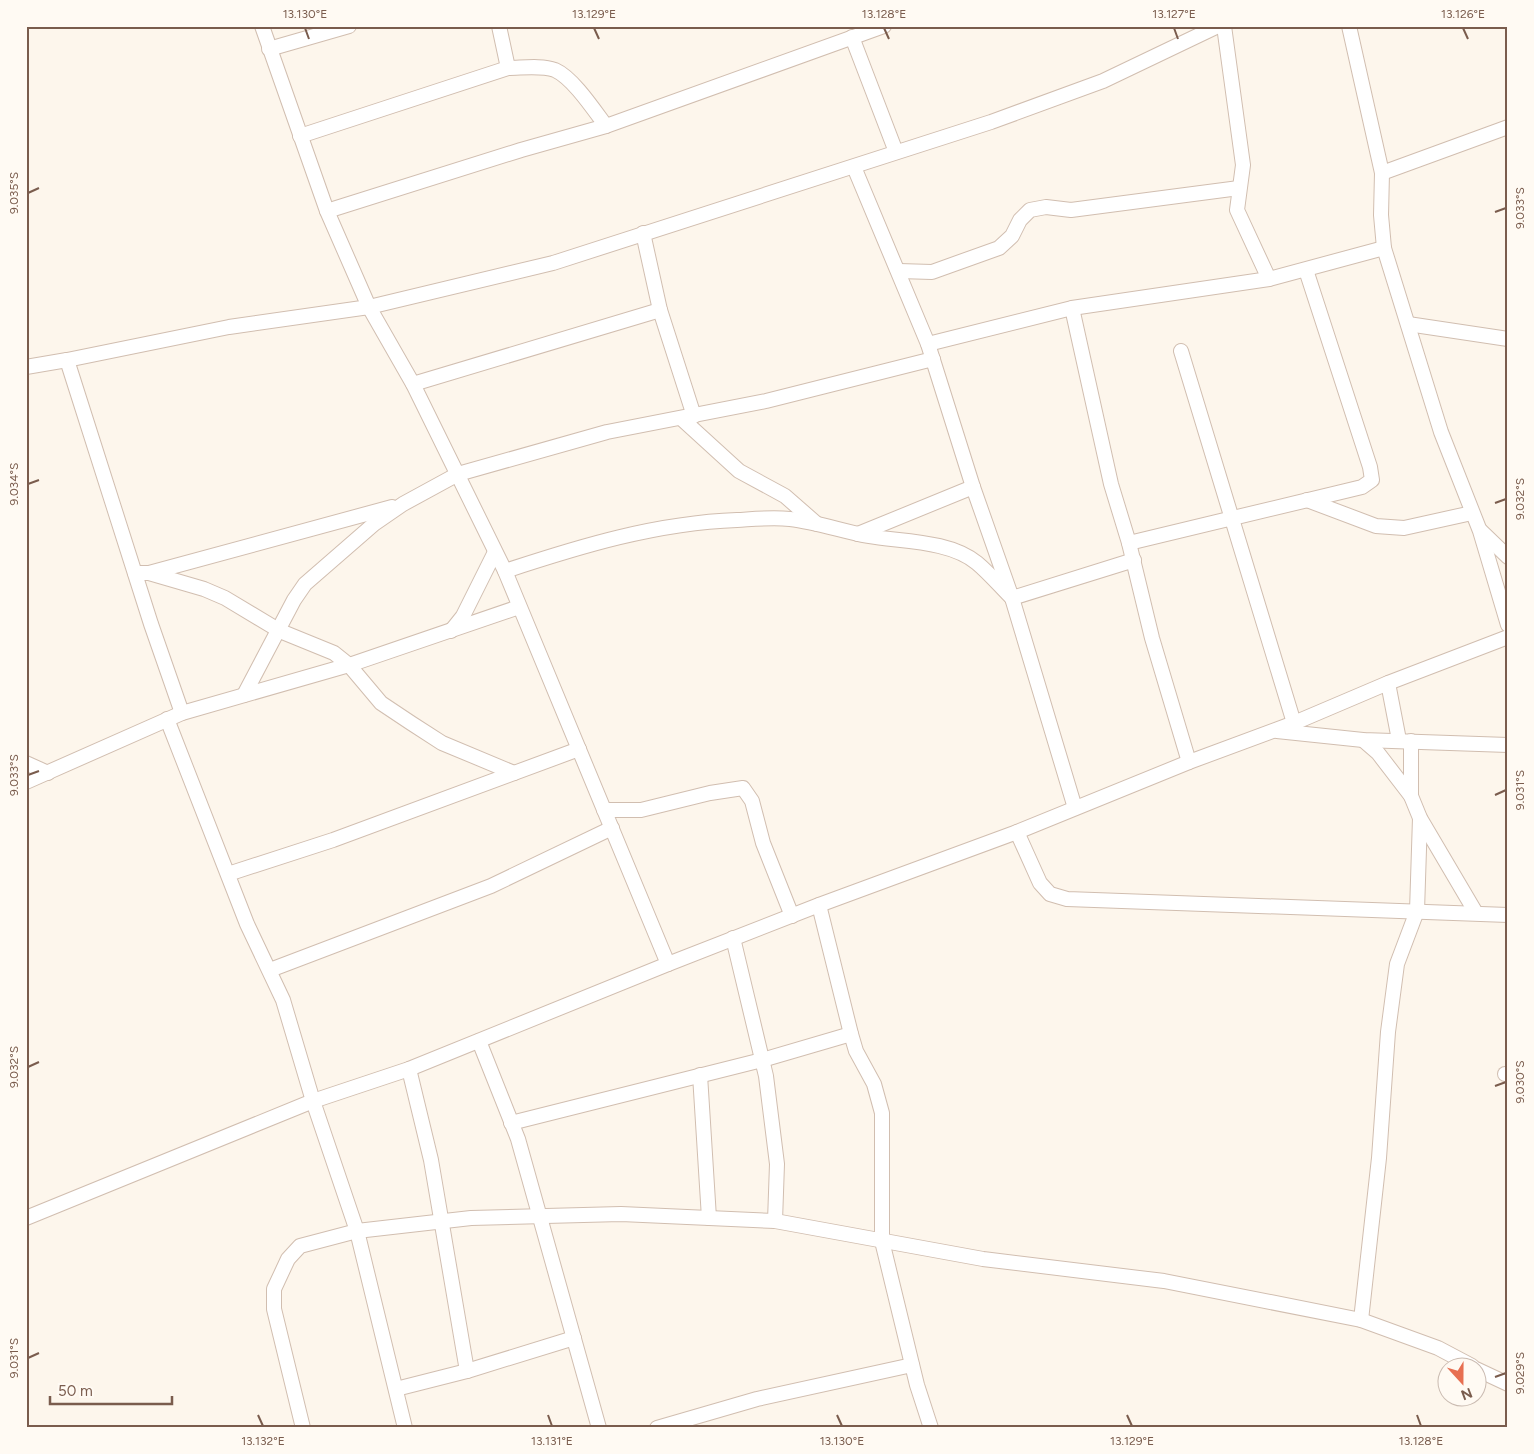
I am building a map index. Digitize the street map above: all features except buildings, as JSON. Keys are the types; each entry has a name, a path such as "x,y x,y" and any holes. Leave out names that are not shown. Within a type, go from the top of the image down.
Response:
{"street":[{"path":"262,26 327,211 369,307 413,384 505,572 668,964"},
{"path":"269,49 349,26"},
{"path":"499,26 508,68"},
{"path":"327,211 521,150 606,126 884,26"},
{"path":"26,367 229,327 369,307 553,263 991,122 1103,81 1218,26"},
{"path":"1224,26 1243,165 1237,210 1269,279"},
{"path":"1349,26 1382,173 1381,215 1384,248 1441,432 1480,531 1508,625"},
{"path":"852,37 896,152"},
{"path":"300,136 508,68 534,67 555,70 572,83 606,126"},
{"path":"1382,173 1508,127"},
{"path":"854,167 928,344 973,487 1012,598 1075,808"},
{"path":"898,271 932,272 999,248 1012,236 1020,220 1030,210 1046,207 1072,210 1239,188"},
{"path":"643,233 660,310 688,418 739,471 785,496 818,524"},
{"path":"928,344 1072,308 1269,279 1384,248"},
{"path":"1129,543 1362,487 1372,480 1358,428 1306,270"},
{"path":"1072,308 1111,484 1134,560 1152,638 1188,762"},
{"path":"413,384 660,310"},
{"path":"1408,324 1508,339"},
{"path":"1181,351 1294,723"},
{"path":"244,695 280,631 294,600 305,584 374,524 403,504 458,474 607,432 688,418 933,359"},
{"path":"67,360 142,573 182,713"},
{"path":"857,534 973,487"},
{"path":"1306,500 1376,526 1404,528 1472,513"},
{"path":"142,573 403,504"},
{"path":"505,572 588,544 642,531 703,521 790,519 884,539 913,540 956,552 976,562 1012,598"},
{"path":"1480,531 1508,557"},
{"path":"451,631 463,616 495,552"},
{"path":"1012,598 1134,560"},
{"path":"142,573 204,589 226,598 280,631 334,653 349,665 381,703 411,724 442,743 514,774"},
{"path":"26,782 182,713 349,665 519,607"},
{"path":"26,1218 313,1101 409,1069 733,938 1017,832 1188,762 1294,723 1388,683 1508,637"},
{"path":"1388,683 1405,740 1411,796"},
{"path":"167,719 247,924 283,1000 313,1101 357,1230 405,1428"},
{"path":"1274,730 1362,740 1508,745"},
{"path":"1362,740 1378,753 1411,796 1420,818 1476,913"},
{"path":"228,874 333,840 579,749"},
{"path":"26,763 48,772"},
{"path":"604,810 641,810 710,793 743,788 752,801 763,843 792,916"},
{"path":"1361,1320 1379,1158 1388,1032 1397,964 1417,911 1420,818"},
{"path":"270,970 491,886 612,828"},
{"path":"1017,832 1040,883 1050,894 1066,899 1508,915"},
{"path":"819,905 856,1051 874,1084 882,1113 882,1241 912,1365 931,1428"},
{"path":"733,938 762,1060 777,1164 775,1221"},
{"path":"511,1123 762,1060 851,1034"},
{"path":"479,1041 511,1123 542,1218 599,1428"},
{"path":"409,1069 430,1160 467,1371"},
{"path":"700,1075 709,1218"},
{"path":"302,1428 274,1309 274,1289 288,1259 300,1246 357,1230 471,1218 542,1218 621,1214 775,1221 983,1259 1164,1281 1361,1320 1438,1348 1453,1356"},
{"path":"396,1390 467,1371 574,1338"},
{"path":"656,1428 757,1399 912,1365"},
{"path":"1486,1374 1508,1384"}]}
